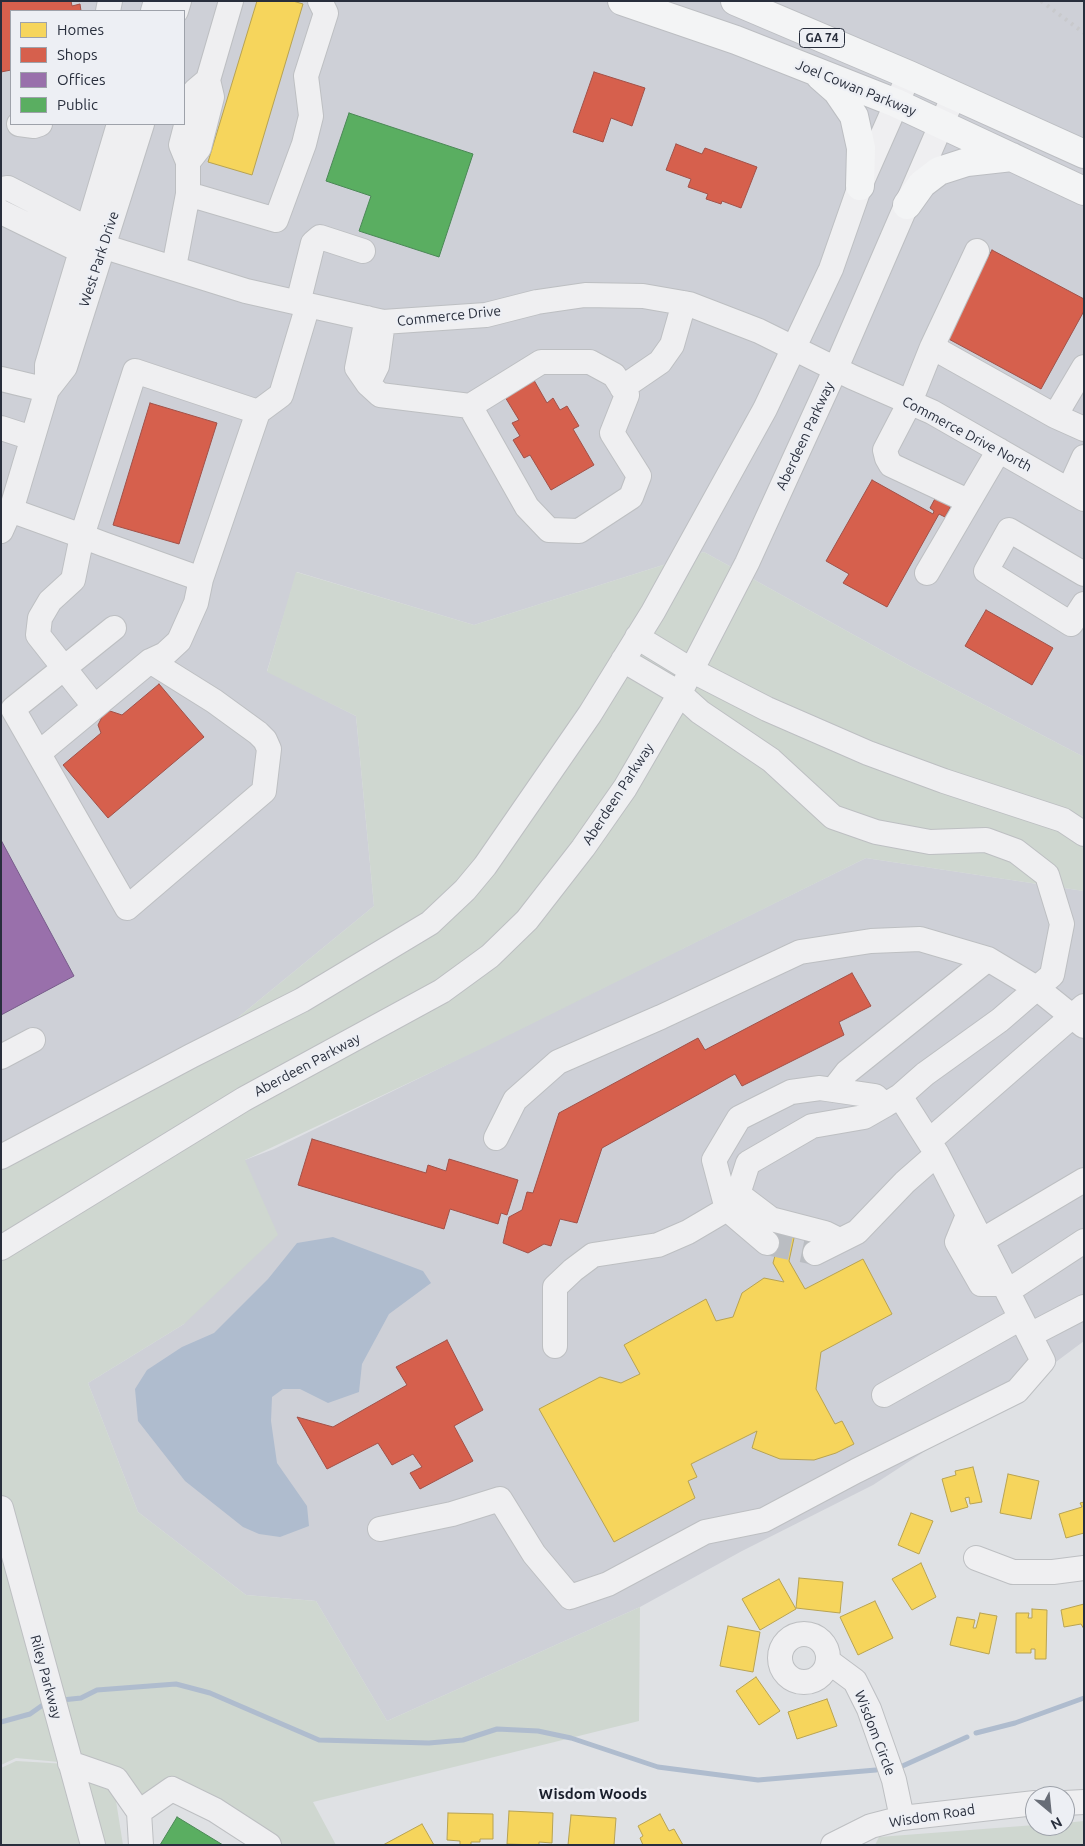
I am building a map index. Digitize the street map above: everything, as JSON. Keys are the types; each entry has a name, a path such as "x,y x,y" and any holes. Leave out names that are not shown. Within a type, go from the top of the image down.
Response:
{"main road":[{"name":"Joel Cowan Parkway","path":"622,1 736,40 896,103 1084,191"},
{"name":"GA 74","path":"735,1 909,75 1084,154"},
{"path":"815,71 837,91 854,116 861,148 860,186"},
{"path":"906,206 922,184 939,171 967,162 1012,157"}],"street":[{"path":"174,267 188,194 188,162 181,145 195,91 208,80 232,1"},
{"path":"188,194 276,220 304,144 311,116 306,76 326,13 320,1"},
{"path":"1,1157 182,1060 302,1000 430,923 465,890 485,866 590,714 637,637 765,409 831,269 860,186 909,75"},
{"name":"Aberdeen Parkway","path":"1,1248 244,1099 326,1056 468,974 527,920 583,848 625,788 679,694 747,563 836,368 954,95"},
{"name":"West Park Drive","path":"6,521 47,390 65,368 90,242 119,125"},
{"name":"West Park Drive","path":"90,242 142,125"},
{"name":"Commerce Drive","path":"1,189 8,188 90,242"},
{"name":"Commerce Drive","path":"1,212 246,291 375,320 486,315 538,302 585,295 643,296 684,303 759,331 794,350"},
{"path":"39,753 150,661 166,654 178,641 196,603 201,579 258,412 281,395 303,304 313,243 320,237 362,251"},
{"path":"968,502 891,465 885,450 910,402 932,347 978,251"},
{"path":"622,388 660,362 672,345 684,303"},
{"path":"375,320 357,368 368,384 380,396 470,406 541,362 590,362 614,375 628,396 612,433 638,476 631,497 579,531 549,530 528,507 470,406"},
{"path":"932,347 1055,416 1084,430"},
{"name":"Commerce Drive North","path":"794,350 932,412 1076,494"},
{"path":"1055,416 1084,367"},
{"path":"94,706 38,635 40,620 50,602 73,580 82,536 135,371 258,412"},
{"path":"1,379 47,390"},
{"path":"1,428 32,438"},
{"path":"926,573 999,450"},
{"path":"1076,494 1084,457"},
{"path":"6,521 82,536 201,579"},
{"path":"1084,574 1009,530 986,571 1071,624 1084,604"},
{"path":"114,628 13,709 127,908 264,790 269,749 265,740 250,727 214,701 150,661"},
{"path":"637,637 691,670 767,709 868,753 992,798 1063,820 1084,834"},
{"path":"555,1346 555,1288 573,1270 593,1255 658,1245 688,1232 732,1201 748,1163 812,1126 864,1117 892,1101 925,1074 1000,1020 1052,975 1062,924 1047,875 1016,851 986,840 930,842 876,832 833,818 771,760 700,712 679,694 623,660"},
{"path":"496,1138 515,1100 558,1062 800,952 871,941 920,939 988,959 1080,1016 933,1148 905,1182 857,1232 815,1253"},
{"path":"833,1090 848,1072 988,959"},
{"path":"1,1057 33,1040"},
{"path":"380,1529 452,1514 500,1499 534,1554 570,1597 608,1584 705,1532 764,1520 856,1471 1018,1391 1044,1361 933,1148 892,1101 875,1096 820,1088 791,1092 739,1118 714,1160 732,1201 766,1243"},
{"path":"982,1241 1084,1180"},
{"path":"732,1201 772,1219 824,1233 840,1240"},
{"path":"968,1215 957,1242 981,1284 1006,1288 1084,1241"},
{"path":"884,1395 1026,1327 1084,1307"},
{"name":"Riley Parkway","path":"1,1508 93,1845"},
{"path":"976,1558 1013,1572 1054,1572 1084,1568"},
{"name":"Wisdom Circle","path":"828,1662 855,1681 869,1709 894,1780 902,1818"},
{"path":"70,1763 116,1779 139,1812 141,1845"},
{"path":"139,1812 172,1789 215,1810 269,1845"},
{"name":"Wisdom Road","path":"833,1845 872,1835 902,1818 1025,1804"}],"shaded area":[{"path":"1,1 1084,1 1084,757 910,666 704,552 474,625 297,572 267,671 356,716 374,906 191,1056 1,1157"},
{"path":"704,552 910,666 1084,757 1084,891 866,858 485,1047 245,1160 278,1235 184,1324 88,1383 138,1512 246,1595 316,1601 387,1721 640,1607 639,1721 313,1802 336,1845 266,1845 182,1794 139,1812 116,1779 70,1763 16,1758 1,1765 1,1151 191,1056 374,906 356,716 267,672 296,572 474,625"},
{"path":"866,858 1084,891 1084,1341 1017,1391 873,1485 742,1551 640,1607 387,1721 316,1601 246,1595 138,1512 88,1383 184,1324 245,1160 274,1149"},
{"path":"16,1761 67,1764 82,1845 1,1845 1,1768"},
{"path":"77,1770 113,1782 123,1845 98,1845"},
{"path":"1084,1821 1084,1845 875,1845 879,1837 1025,1826 1025,1836 1075,1836 1075,1822"}],"water":[{"path":"333,1237 423,1271 431,1283 389,1314 362,1364 359,1392 328,1403 300,1389 283,1389 272,1397 271,1421 277,1463 307,1506 309,1526 280,1537 259,1534 243,1527 185,1481 138,1421 135,1389 147,1370 182,1347 214,1333 268,1279 297,1243"}],"building: Homes":[{"path":"257,1 293,1 303,4 252,175 208,162"},
{"path":"783,1226 796,1229 789,1261 805,1289 863,1259 892,1314 821,1352 816,1389 835,1424 842,1421 854,1444 836,1453 814,1460 780,1459 752,1448 757,1431 691,1464 697,1477 688,1481 695,1498 614,1542 539,1409 600,1377 621,1383 640,1374 624,1345 706,1299 716,1321 733,1317 742,1293 764,1278 784,1282 773,1263"},
{"path":"973,1467 982,1502 970,1504 969,1497 965,1498 968,1507 951,1512 942,1479 956,1475 955,1471"},
{"path":"1008,1474 1039,1481 1031,1519 1000,1513"},
{"path":"1084,1502 1084,1533 1066,1538 1059,1514 1082,1507 1080,1503"},
{"path":"911,1513 933,1521 919,1554 898,1545"},
{"path":"921,1563 936,1597 912,1610 892,1579"},
{"path":"799,1578 843,1582 840,1613 796,1608"},
{"path":"779,1579 796,1609 760,1630 742,1599"},
{"path":"875,1601 893,1638 858,1655 840,1617"},
{"path":"1084,1604 1084,1629 1081,1624 1064,1627 1061,1610"},
{"path":"1032,1609 1047,1610 1046,1659 1035,1659 1035,1649 1031,1649 1031,1653 1016,1653 1016,1613 1029,1613 1028,1618 1032,1618"},
{"path":"980,1613 997,1616 989,1654 950,1645 957,1617 975,1620 973,1628 976,1628"},
{"path":"728,1626 760,1632 753,1672 720,1666"},
{"path":"756,1677 780,1711 759,1725 736,1691"},
{"path":"827,1699 837,1726 797,1739 788,1712"},
{"path":"509,1811 553,1813 552,1843 539,1842 539,1845 507,1844"},
{"path":"448,1813 493,1814 493,1839 480,1839 480,1842 471,1842 471,1845 460,1845 460,1841 447,1840"},
{"path":"660,1814 669,1831 674,1829 683,1845 643,1845 640,1838 643,1836 638,1826"},
{"path":"571,1815 616,1818 614,1845 568,1845"},
{"path":"422,1824 434,1845 383,1845"}],"building: Shops":[{"path":"1,1 71,1 72,6 80,4 81,10 10,10 10,70 1,72"},
{"path":"594,72 645,88 632,126 611,118 603,142 573,132"},
{"path":"676,144 702,154 705,148 757,167 741,208 722,201 721,204 706,199 708,194 688,187 691,179 666,170"},
{"path":"992,250 1084,299 1084,311 1041,389 945,337"},
{"path":"531,375 547,403 553,398 560,410 567,406 579,426 573,429 594,465 551,490 530,455 524,458 513,440 520,436 512,423 519,420 502,392"},
{"path":"150,403 217,423 179,544 113,525"},
{"path":"872,480 933,514 934,511 930,508 938,493 953,502 945,517 939,514 887,607 843,583 849,574 826,561"},
{"path":"986,610 1053,648 1032,685 965,646"},
{"path":"159,684 204,737 108,818 63,765 101,733 98,725 103,715 110,711 122,715"},
{"path":"852,973 871,1006 839,1022 844,1035 742,1086 735,1074 602,1148 577,1223 560,1219 551,1246 544,1244 528,1253 503,1243 509,1217 522,1210 527,1192 533,1193 559,1113 698,1038 705,1050"},
{"path":"312,1139 426,1173 428,1165 446,1171 449,1159 518,1180 507,1215 501,1213 498,1224 450,1209 444,1229 298,1185"},
{"path":"447,1340 483,1410 454,1426 473,1461 420,1489 410,1473 422,1467 413,1454 392,1465 378,1443 327,1469 297,1417 333,1427 407,1385 396,1367"}],"building: Offices":[{"path":"1,840 74,976 1,1015"}],"building: Public":[{"path":"349,113 473,154 439,257 359,231 371,196 326,181"},
{"path":"177,1817 223,1845 160,1845"}],"waterway":[{"path":"62,1700 81,1698 97,1690 176,1684 210,1693 319,1740 429,1743 463,1740 497,1729 538,1731 571,1738 658,1767 758,1780 876,1770"},
{"path":"976,1733 1015,1723 1084,1698"},
{"path":"1,1722 30,1714 47,1702"},
{"path":"898,1768 967,1737"}],"tunnel":[{"path":"767,1243 815,1253"}],"railway":[{"path":"1041,1 1084,33"}],"district":[{"name":"Wisdom Woods","path":"593,1794"}]}
